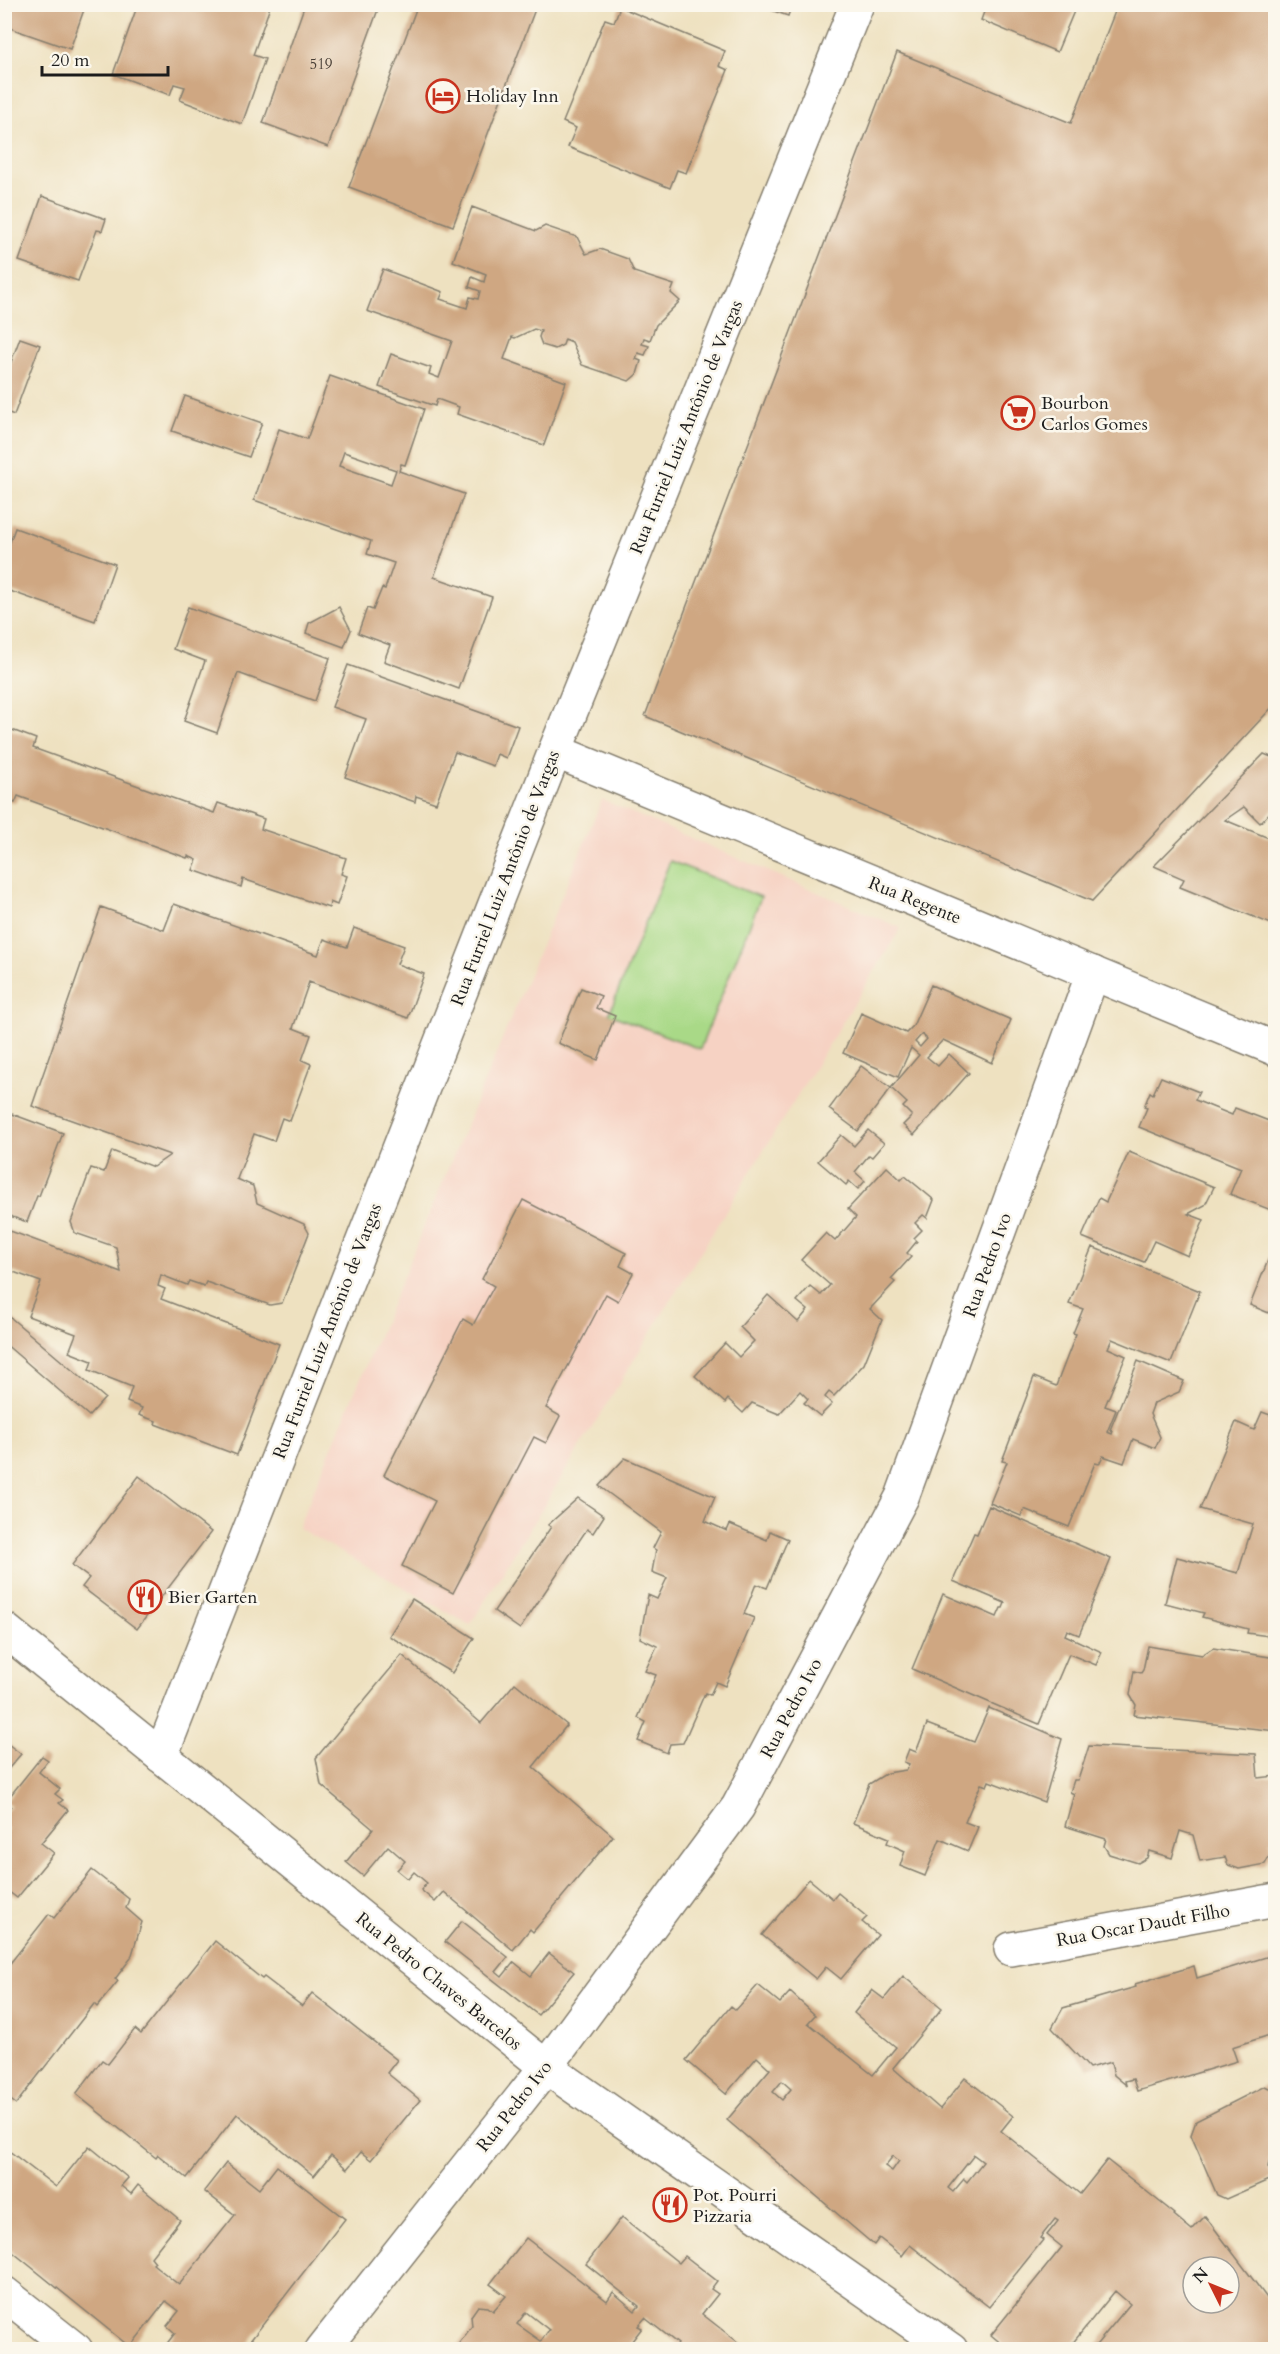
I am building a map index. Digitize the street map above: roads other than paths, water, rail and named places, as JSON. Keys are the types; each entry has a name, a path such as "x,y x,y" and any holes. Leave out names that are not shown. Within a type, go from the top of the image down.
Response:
{"street":[{"name":"Rua Furriel Luiz Antônio de Vargas","path":"161,1756 555,751 857,4"},
{"name":"Rua Regente","path":"555,751 1275,1049"},
{"name":"Rua Pedro Ivo","path":"322,2349 546,2067 738,1807 902,1497 1093,974"},
{"name":"Rua Pedro Chaves Barcelos","path":"4,1629 546,2067 951,2349"},
{"name":"Rua Oscar Daudt Filho","path":"1011,1949 1275,1900"},
{"path":"4,2293 76,2349"}],"place":[{"name":"Holiday Inn","path":"443,96"},
{"name":"Bourbon Carlos Gomes","path":"1018,413"},
{"name":"Bier Garten","path":"145,1597"},
{"name":"Pot. Pourri Pizzaria","path":"670,2205"}]}
